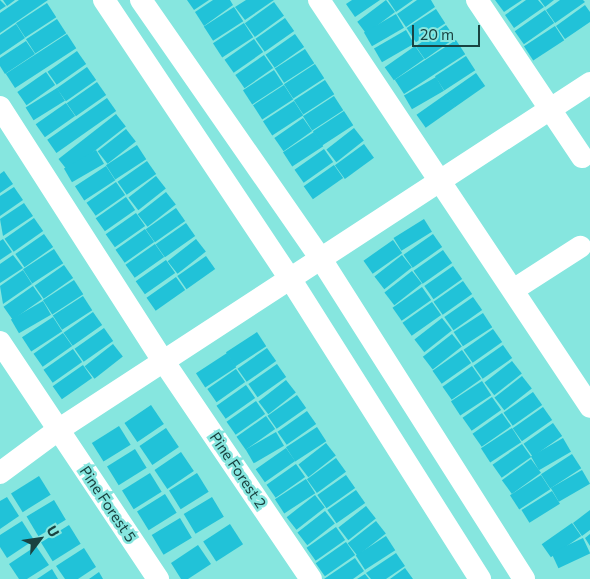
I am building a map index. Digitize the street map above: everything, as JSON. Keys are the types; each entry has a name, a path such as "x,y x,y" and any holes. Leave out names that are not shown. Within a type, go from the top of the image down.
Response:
{"street":[{"path":"104,0 291,280 480,579"},
{"path":"142,0 321,259 524,579"},
{"path":"320,0 590,407"},
{"path":"477,0 582,156"},
{"path":"0,473 58,430 291,280 590,83"},
{"name":"Pine Forest 2","path":"0,107 164,362 311,579"},
{"path":"512,290 580,247"},
{"name":"Pine Forest 5","path":"0,342 158,579"}],"building":[{"path":"0,0 6,6 0,10"},
{"path":"3,0 15,0 7,6"},
{"path":"19,0 48,0 0,33 0,13"},
{"path":"187,0 209,0 194,10"},
{"path":"213,0 230,0 233,5 204,26 195,12"},
{"path":"246,0 274,0 245,20 235,7"},
{"path":"352,0 380,0 355,17 346,4"},
{"path":"386,0 395,12 366,34 357,22"},
{"path":"388,0 413,0 396,12"},
{"path":"417,0 431,0 435,7 406,27 397,14"},
{"path":"495,0 522,0 504,12"},
{"path":"526,0 538,0 544,7 514,28 505,15"},
{"path":"540,0 554,0 545,7"},
{"path":"560,0 583,0 585,2 555,23 546,10"},
{"path":"274,2 284,16 255,37 245,23"},
{"path":"47,3 56,17 25,37 16,23"},
{"path":"585,5 590,12 590,22 565,39 556,26"},
{"path":"234,7 243,21 213,41 204,27"},
{"path":"436,9 445,23 416,42 407,28"},
{"path":"545,10 554,23 524,44 515,31"},
{"path":"396,14 404,28 372,46 364,32"},
{"path":"285,18 294,31 265,52 256,39"},
{"path":"57,19 66,33 35,53 26,39"},
{"path":"244,23 253,37 222,57 213,43"},
{"path":"16,24 25,38 0,55 0,35"},
{"path":"446,25 455,38 425,59 416,46"},
{"path":"555,26 564,40 533,60 524,46"},
{"path":"406,30 414,44 382,62 374,48"},
{"path":"67,34 76,48 15,88 6,74"},
{"path":"295,34 304,47 275,68 266,55"},
{"path":"254,39 263,52 234,73 225,60"},
{"path":"456,40 465,54 404,94 395,80"},
{"path":"26,41 35,54 5,74 0,66 0,58"},
{"path":"415,46 424,59 394,80 385,67"},
{"path":"305,49 314,63 284,83 275,69"},
{"path":"77,51 86,64 57,85 48,72"},
{"path":"264,55 273,68 245,88 235,75"},
{"path":"466,56 475,70 444,90 435,76"},
{"path":"315,64 324,78 293,98 284,84"},
{"path":"87,67 96,80 66,101 57,88"},
{"path":"274,70 283,84 252,104 243,90"},
{"path":"46,72 55,85 27,105 17,92"},
{"path":"476,73 485,86 455,107 446,94"},
{"path":"436,77 444,91 412,109 404,96"},
{"path":"325,80 334,94 303,114 294,100"},
{"path":"97,82 106,95 76,116 67,103"},
{"path":"284,85 293,99 262,119 253,105"},
{"path":"57,88 65,101 34,120 26,108"},
{"path":"446,94 455,107 426,128 417,115"},
{"path":"334,96 343,110 312,130 303,116"},
{"path":"107,98 116,111 56,153 47,140"},
{"path":"294,101 303,115 272,135 263,121"},
{"path":"66,103 75,116 45,137 36,124"},
{"path":"344,111 353,125 322,145 313,131"},
{"path":"116,114 126,127 68,172 58,159"},
{"path":"303,118 312,131 284,151 274,138"},
{"path":"354,128 364,141 336,162 326,150"},
{"path":"126,129 136,142 107,164 98,151"},
{"path":"314,132 323,146 292,166 283,152"},
{"path":"364,144 374,158 345,179 335,165"},
{"path":"137,145 146,159 115,179 106,165"},
{"path":"324,149 333,162 304,183 295,170"},
{"path":"96,150 104,164 72,182 64,168"},
{"path":"147,161 156,174 127,195 118,182"},
{"path":"334,165 343,178 313,199 304,186"},
{"path":"106,166 115,180 84,200 75,186"},
{"path":"4,171 13,184 0,193 0,174"},
{"path":"156,176 166,189 138,210 128,198"},
{"path":"116,182 125,195 96,216 87,203"},
{"path":"14,187 23,200 0,216 0,196"},
{"path":"166,192 176,205 147,227 138,214"},
{"path":"126,197 135,210 105,231 96,218"},
{"path":"24,203 33,216 3,236 0,219"},
{"path":"176,208 185,221 155,242 146,229"},
{"path":"136,213 145,226 115,247 106,234"},
{"path":"34,218 43,231 14,252 5,239"},
{"path":"424,219 432,232 401,251 393,238"},
{"path":"186,223 195,236 165,257 156,244"},
{"path":"145,229 154,242 125,263 116,250"},
{"path":"44,234 53,247 25,267 15,254"},
{"path":"433,234 442,247 413,268 404,255"},
{"path":"3,239 12,252 0,260 0,241"},
{"path":"196,239 206,252 177,274 168,261"},
{"path":"393,240 402,253 373,274 364,261"},
{"path":"155,244 164,257 135,278 126,265"},
{"path":"54,249 63,263 32,283 23,269"},
{"path":"443,250 452,263 423,284 414,271"},
{"path":"13,255 23,268 0,283 0,264"},
{"path":"402,255 412,268 384,289 374,277"},
{"path":"206,256 215,269 187,289 177,276"},
{"path":"166,260 175,273 145,294 136,281"},
{"path":"64,265 73,278 44,299 35,286"},
{"path":"453,266 462,279 434,299 424,286"},
{"path":"23,270 32,284 3,304 0,286"},
{"path":"412,271 422,284 394,305 384,293"},
{"path":"176,277 185,290 156,311 147,298"},
{"path":"74,280 83,294 52,314 43,300"},
{"path":"463,281 472,294 443,315 434,302"},
{"path":"33,286 42,299 13,320 4,307"},
{"path":"422,287 431,300 402,321 393,308"},
{"path":"83,296 92,310 62,330 53,316"},
{"path":"473,297 482,310 454,330 444,317"},
{"path":"43,301 51,315 19,333 11,320"},
{"path":"432,302 441,315 412,336 403,323"},
{"path":"93,312 102,325 73,346 64,333"},
{"path":"483,313 492,327 463,346 454,332"},
{"path":"53,317 62,331 31,351 22,337"},
{"path":"442,318 452,331 424,352 414,340"},
{"path":"104,328 113,341 84,362 75,349"},
{"path":"493,329 502,342 473,363 464,350"},
{"path":"257,332 266,346 235,366 226,352"},
{"path":"63,333 72,346 43,367 34,354"},
{"path":"452,334 462,347 433,369 423,357"},
{"path":"113,344 123,357 94,379 85,366"},
{"path":"503,345 512,358 483,379 474,366"},
{"path":"267,348 276,361 247,382 238,369"},
{"path":"73,349 82,362 53,383 44,370"},
{"path":"462,350 471,363 442,384 433,371"},
{"path":"227,353 236,367 205,387 196,373"},
{"path":"512,361 522,374 494,395 484,383"},
{"path":"277,364 286,377 258,397 248,384"},
{"path":"83,365 92,378 62,399 53,386"},
{"path":"472,366 481,379 452,400 443,387"},
{"path":"236,369 245,382 217,402 207,389"},
{"path":"522,376 532,389 504,410 494,398"},
{"path":"286,380 296,393 268,414 258,402"},
{"path":"482,381 491,395 460,415 451,401"},
{"path":"246,385 255,398 226,419 217,406"},
{"path":"533,392 542,405 513,426 504,413"},
{"path":"297,395 306,408 277,429 268,416"},
{"path":"492,397 501,410 472,431 463,418"},
{"path":"256,401 265,414 236,435 227,422"},
{"path":"151,405 164,424 137,442 124,423"},
{"path":"543,407 552,420 522,441 513,428"},
{"path":"307,411 316,424 287,445 278,432"},
{"path":"502,413 511,426 482,447 473,434"},
{"path":"266,416 275,429 246,450 237,437"},
{"path":"553,423 562,436 533,457 524,444"},
{"path":"119,426 131,445 104,462 92,443"},
{"path":"317,427 326,441 295,461 286,447"},
{"path":"166,428 179,447 152,465 139,446"},
{"path":"512,428 521,442 490,462 481,448"},
{"path":"276,432 284,446 254,463 246,450"},
{"path":"563,438 571,452 539,470 531,456"},
{"path":"326,443 336,456 308,477 298,465"},
{"path":"522,444 531,457 502,478 493,465"},
{"path":"286,448 295,461 265,482 256,469"},
{"path":"135,449 147,468 119,485 107,466"},
{"path":"181,452 194,471 167,489 154,470"},
{"path":"572,454 581,468 550,488 541,474"},
{"path":"336,458 346,472 317,493 307,479"},
{"path":"531,459 541,473 512,494 502,480"},
{"path":"296,464 305,477 276,498 267,485"},
{"path":"582,470 590,484 559,502 551,488"},
{"path":"150,473 162,492 134,509 122,490"},
{"path":"197,473 209,492 181,509 169,490"},
{"path":"346,475 355,488 327,508 317,495"},
{"path":"541,475 550,489 519,509 510,495"},
{"path":"39,476 51,495 23,512 11,493"},
{"path":"306,479 315,493 284,513 275,499"},
{"path":"356,490 365,503 337,523 327,510"},
{"path":"552,491 560,504 529,523 521,510"},
{"path":"165,494 177,513 149,530 137,511"},
{"path":"315,495 325,508 296,530 287,517"},
{"path":"7,497 19,516 0,529 0,501"},
{"path":"212,497 224,517 196,534 184,514"},
{"path":"54,500 66,520 38,536 27,516"},
{"path":"366,506 376,519 348,540 338,528"},
{"path":"590,510 590,530 582,536 573,523"},
{"path":"325,511 335,524 307,545 297,533"},
{"path":"180,518 192,538 164,555 152,535"},
{"path":"22,521 34,540 7,558 0,547 0,535"},
{"path":"376,521 386,534 357,556 348,543"},
{"path":"572,523 581,536 551,557 542,544"},
{"path":"230,524 243,544 216,562 203,541"},
{"path":"69,525 81,544 53,561 41,542"},
{"path":"336,527 345,540 316,561 307,548"},
{"path":"590,534 590,546 585,538"},
{"path":"386,536 395,550 365,570 356,556"},
{"path":"583,538 590,553 558,568 551,553"},
{"path":"346,542 355,555 325,576 316,563"},
{"path":"198,545 211,564 188,579 181,579 171,563"},
{"path":"36,546 49,565 27,579 19,579 9,564"},
{"path":"84,548 96,567 78,579 65,579 56,566"},
{"path":"396,553 405,566 386,579 371,579 366,573"},
{"path":"355,558 364,571 353,579 324,579"},
{"path":"405,568 413,579 390,579"},
{"path":"52,569 58,579 37,579"},
{"path":"99,572 103,579 89,579"},
{"path":"365,574 369,579 357,579"}]}
